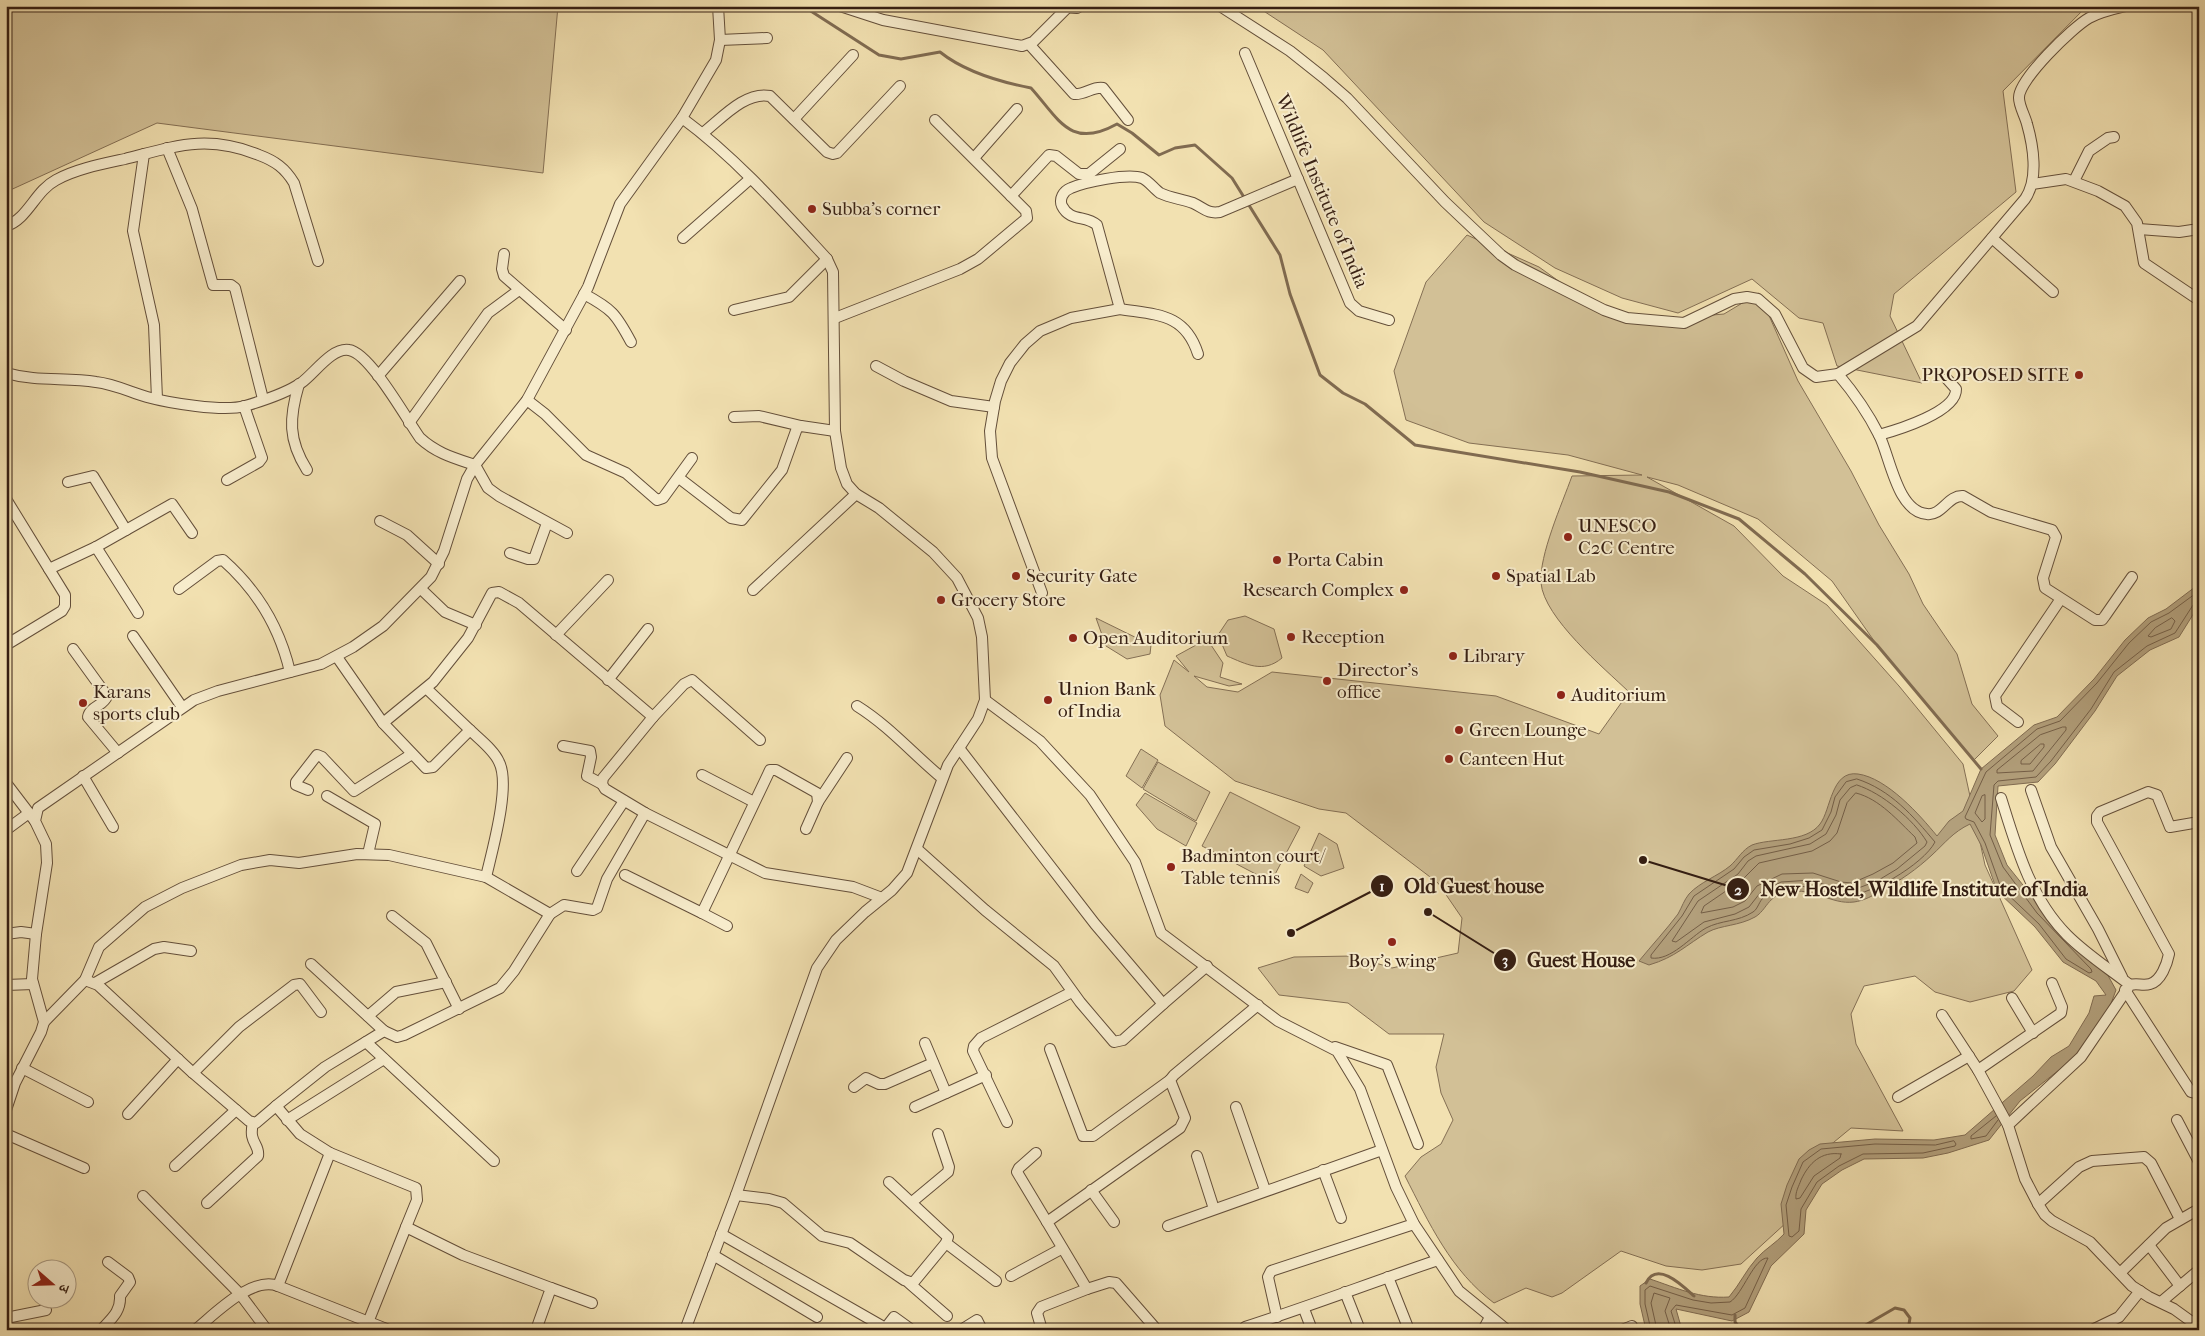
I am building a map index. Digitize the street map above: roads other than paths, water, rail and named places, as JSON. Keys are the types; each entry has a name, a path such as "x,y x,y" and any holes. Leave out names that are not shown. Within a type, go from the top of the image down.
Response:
{"street":[{"path":"6,830 32,817 44,802 118,753 182,707 218,691 321,664 337,657 383,626 421,589 439,564 465,485 475,465 528,400 566,330 584,294 620,204 682,118 716,60 720,40 718,6"},
{"path":"840,6 883,20 1018,46 1029,44 1064,7 1080,6"},
{"path":"1220,6 1290,51 1347,98 1445,202 1501,255 1515,265 1604,310 1627,318 1684,324 1734,299 1747,297 1758,299 1774,314 1803,368 1816,377 1838,374 1917,326 2025,199 2032,184 2031,141 2019,97 2020,91 2039,64 2074,28 2089,18 2126,6"},
{"path":"720,40 767,38"},
{"path":"1029,44 1074,94 1084,93 1097,87 1103,88 1128,120"},
{"name":"Wildlife Institute of India","path":"1245,53 1350,303 1359,310 1389,320"},
{"path":"794,119 853,55"},
{"path":"703,133 744,100 762,94 770,96 827,152 833,154 837,153 900,86"},
{"path":"974,158 1017,109"},
{"path":"682,118 703,133 827,259 833,272 835,318 834,431 841,468 848,484 856,494 879,508 933,552 957,578 978,618 982,638 985,700 981,714 942,778 917,850 900,883 836,940 817,968 736,1195 685,1330"},
{"path":"835,318 960,269 978,259 1027,218 1026,211 935,120"},
{"path":"2074,182 2089,151 2108,138 2114,137"},
{"path":"6,226 14,223 42,189 55,180 77,171 167,148 204,142 219,143 244,149 282,167 294,182 318,261"},
{"path":"167,148 192,209 213,286 231,286 235,288 263,399"},
{"path":"1011,196 1048,155 1056,156 1079,174 1084,175 1089,174 1120,149"},
{"path":"144,154 133,230 154,325 157,399"},
{"path":"1120,309 1097,225 1087,218 1074,218 1061,205 1062,196 1067,190 1079,184 1122,177 1142,178 1159,192 1196,204 1210,213 1220,212 1298,179"},
{"path":"2032,184 2062,179 2074,182 2125,206 2139,229 2144,263 2199,300"},
{"path":"683,238 750,180"},
{"path":"2139,229 2179,232 2199,229"},
{"path":"1992,238 2054,292"},
{"path":"504,254 502,273 566,330"},
{"path":"734,310 789,297 827,259"},
{"path":"378,376 460,281"},
{"path":"409,423 488,313 519,290"},
{"path":"584,294 611,310 618,318 630,342"},
{"path":"1042,592 992,458 990,431 994,407 1001,381 1010,363 1025,344 1040,331 1071,318 1120,309 1147,313 1171,319 1181,324 1189,333 1198,354"},
{"path":"6,373 41,380 88,380 105,383 157,399 216,408 244,406 263,399 299,384 342,350 358,353 378,376 420,438 436,451 475,465 488,488 499,496 567,533"},
{"path":"876,366 904,381 951,401 994,407"},
{"path":"1838,374 1851,390 1879,435 1899,491 1921,513 1929,515 1936,512 1952,498 1963,496 1991,512 2052,530 2056,537 2043,584 2045,588 2060,600 2099,621 2106,616 2132,577"},
{"path":"1879,435 1930,416 1954,398 1956,389 1947,379"},
{"path":"299,384 294,404 292,433 294,446 307,470"},
{"path":"528,400 545,414 586,455 626,473 657,500 663,498 692,458"},
{"path":"227,480 259,462 262,458 244,406"},
{"path":"734,417 759,416 801,426 834,431"},
{"path":"679,478 731,518 742,520 782,470 795,431 801,426"},
{"path":"68,482 93,476 126,530"},
{"path":"753,590 856,494"},
{"path":"6,499 65,595 65,606 62,611 6,645"},
{"path":"49,569 96,546 172,504 192,533"},
{"path":"380,521 408,535 439,564"},
{"path":"510,553 534,559 547,523"},
{"path":"96,546 138,613"},
{"path":"179,589 217,561 223,560 250,587 268,614 286,656 290,672"},
{"path":"556,635 608,580"},
{"path":"421,589 445,612 476,626"},
{"path":"383,723 428,689 459,651 476,626 492,593 495,592 520,603 653,718"},
{"path":"2018,722 1997,706 1995,696 2060,600"},
{"path":"608,680 648,629"},
{"path":"133,636 182,707"},
{"path":"73,649 107,696 105,700 90,710 88,718 118,753"},
{"path":"337,657 383,723 426,768 430,768 470,730"},
{"path":"602,784 608,772 653,718 684,684 692,680 760,740"},
{"path":"428,689 498,759 502,771 500,817 486,877"},
{"path":"985,700 1040,741 1086,790 1105,815 1134,862 1161,933 1287,1026 1329,1046 1387,1065 1418,1144"},
{"path":"857,706 882,722 911,752 942,778"},
{"path":"563,746 590,751 591,756 587,776 602,784 604,789 645,813 765,873 853,887 882,898"},
{"path":"959,748 1095,924 1163,1004"},
{"path":"308,790 296,785 296,782 317,755 322,757 354,791 412,754"},
{"path":"806,829 818,802 847,758"},
{"path":"702,913 770,770 817,793 818,802"},
{"path":"702,775 754,802"},
{"path":"83,776 113,827"},
{"path":"6,783 32,817 46,844 47,853 36,934 33,984 44,1022"},
{"path":"2031,790 2051,847 2098,930 2126,985 2191,1092 2199,1094"},
{"path":"2001,798 2019,854 2043,906 2076,944 2126,985 2152,984 2167,963 2169,954 2097,822 2096,816 2100,812 2148,792 2157,795 2167,824 2170,827 2199,822"},
{"path":"326,796 376,824 368,854"},
{"path":"577,871 624,801"},
{"path":"310,964 384,1031 401,1036 487,996 508,980 550,914 564,905 593,910 597,908 607,879 645,813"},
{"path":"917,850 984,910 1054,966 1072,992 1114,1042 1123,1040 1207,966"},
{"path":"90,982 98,950 103,943 145,907 182,888 241,865 270,860 299,863 368,854 403,858 486,877 550,914"},
{"path":"625,876 727,926"},
{"path":"392,916 426,943 459,1008"},
{"path":"6,934 21,932 36,934"},
{"path":"6,1110 22,1068 41,1032 44,1022 90,982 154,949 164,947 191,951"},
{"path":"90,982 192,1073 252,1123"},
{"path":"368,1016 396,992 446,982"},
{"path":"1978,1070 2033,1033 2062,1010 2052,983"},
{"path":"6,985 33,984"},
{"path":"192,1073 235,1031 294,985 300,984 321,1012"},
{"path":"2007,1123 2061,1078 2081,1057 2126,985"},
{"path":"1007,1122 974,1051 977,1042 1072,992"},
{"path":"2012,998 2033,1033"},
{"path":"1050,1049 1083,1136 1093,1136 1170,1080 1258,1005"},
{"path":"1942,1015 1978,1070 2007,1123 2025,1179 2045,1215 2052,1221 2090,1242 2140,1291 2174,1309 2199,1327"},
{"path":"252,1123 260,1120 325,1067 384,1031"},
{"path":"366,1042 494,1161"},
{"path":"925,1043 946,1093"},
{"path":"1329,1046 1344,1059 1360,1089 1406,1211 1414,1224 1459,1290 1507,1330"},
{"path":"1898,1097 1969,1056"},
{"path":"128,1114 178,1059"},
{"path":"287,1120 384,1060"},
{"path":"854,1086 866,1078 879,1084 885,1084 933,1063"},
{"path":"22,1068 88,1102"},
{"path":"915,1107 986,1075"},
{"path":"1047,1222 1184,1123 1185,1118 1170,1080"},
{"path":"276,1106 300,1134 330,1153 416,1188 418,1200 367,1326"},
{"path":"1236,1107 1265,1190"},
{"path":"175,1166 236,1110"},
{"path":"2177,1120 2199,1162"},
{"path":"207,1203 258,1156 258,1149 251,1137 252,1123"},
{"path":"6,1134 84,1168"},
{"path":"912,1202 949,1170 938,1134"},
{"path":"1168,1226 1382,1150"},
{"path":"278,1286 330,1153"},
{"path":"1036,1154 1019,1168 1017,1172 1061,1249 1087,1289"},
{"path":"1197,1156 1214,1209"},
{"path":"2038,1204 2079,1167 2092,1160 2144,1157 2151,1163 2180,1219"},
{"path":"1323,1170 1341,1218"},
{"path":"889,1182 947,1234 948,1237 946,1243 917,1280 909,1283"},
{"path":"1091,1190 1114,1222"},
{"path":"736,1195 769,1199 783,1203 822,1236 850,1244 909,1283 947,1316"},
{"path":"143,1196 240,1294 267,1330"},
{"path":"2120,1273 2180,1219 2199,1209"},
{"path":"1276,1317 1268,1277 1270,1271 1414,1224"},
{"path":"406,1227 470,1258 592,1302"},
{"path":"721,1234 882,1326 884,1330 894,1317 912,1330"},
{"path":"946,1243 996,1281"},
{"path":"2149,1245 2180,1286"},
{"path":"1011,1276 1061,1249"},
{"path":"713,1255 817,1317"},
{"path":"1245,1327 1304,1309 1345,1292 1438,1260"},
{"path":"100,1330 118,1311 121,1303 120,1296 130,1282 128,1277 108,1262"},
{"path":"2160,1302 2199,1270"},
{"path":"1388,1277 1409,1330"},
{"path":"1042,1330 1037,1313 1041,1307 1109,1282 1116,1283 1157,1330"},
{"path":"195,1330 240,1294 265,1283 278,1286 367,1326 389,1330"},
{"path":"536,1330 552,1288"},
{"path":"2092,1330 2112,1326 2140,1291"},
{"path":"1345,1292 1360,1330"},
{"path":"1304,1309 1312,1330"},
{"path":"6,1318 46,1310"},
{"path":"1483,1330 1490,1317"},
{"path":"961,1330 977,1320 982,1330"}],"water":[{"path":"2199,584 2199,605 2179,637 2150,650 2117,676 2095,711 2055,764 2038,782 1998,786 1995,835 2007,865 2058,929 2090,962 2105,970 2116,990 2109,1009 2085,1045 2064,1066 2020,1101 1989,1140 1948,1153 1923,1158 1864,1159 1842,1170 1822,1184 1806,1210 1804,1234 1771,1266 1749,1312 1732,1321 1676,1309 1682,1330 1646,1330 1640,1304 1640,1286 1650,1279 1698,1295 1729,1297 1757,1258 1784,1234 1781,1204 1799,1159 1809,1150 1820,1144 1875,1139 1934,1140 1965,1135 2033,1076 2051,1057 2069,1046 2089,1013 2094,996 2106,995 2096,981 2063,962 2035,927 1997,891 1981,845 1970,824 1954,834 1908,874 1865,899 1846,902 1806,892 1787,892 1775,897 1759,914 1749,920 1708,932 1658,962 1649,965 1639,961 1678,914 1689,894 1698,886 1730,866 1749,847 1760,843 1797,837 1814,830 1824,818 1837,784 1849,774 1858,774 1880,782 1912,808 1937,836 1949,821 1963,811 1981,769 2034,725 2057,717 2094,679 2125,640 2148,618 2166,609"}],"waterway":[{"path":"803,6 879,55 901,59 940,52 972,71 1007,83 1031,88 1058,120 1077,132 1088,134 1117,124 1132,133 1159,155 1175,148 1195,145 1232,178 1280,255 1290,294 1320,375 1343,393 1365,404 1415,445 1580,472 1669,492 1739,519 1805,574 1877,645 1981,769"},
{"path":"1646,1283 1651,1277 1663,1274 1677,1281 1694,1296"},
{"path":"1857,1330 1895,1308 1904,1310 1910,1318 1908,1330"},
{"path":"1735,1315 1735,1322 1741,1330"}],"place":[{"name":"Subba's corner","path":"812,209"},
{"name":"PROPOSED SITE","path":"2079,375"},
{"name":"UNESCO C2C Centre","path":"1568,537"},
{"name":"Porta Cabin","path":"1277,560"},
{"name":"Security Gate","path":"1016,576"},
{"name":"Spatial Lab","path":"1496,576"},
{"name":"Research Complex","path":"1404,590"},
{"name":"Grocery Store","path":"941,600"},
{"name":"Reception","path":"1291,637"},
{"name":"Open Auditorium","path":"1073,638"},
{"name":"Library","path":"1453,656"},
{"name":"Director's office","path":"1327,681"},
{"name":"Auditorium","path":"1561,695"},
{"name":"Union Bank of India","path":"1048,700"},
{"name":"Karans sports club","path":"83,703"},
{"name":"Green Lounge","path":"1459,730"},
{"name":"Canteen Hut","path":"1449,759"},
{"name":"New Hostel, Wildlife Institute of India","path":"1643,860"},
{"name":"Badminton court/ Table tennis","path":"1171,867"},
{"name":"Guest House","path":"1428,912"},
{"name":"Old Guest house","path":"1291,933"},
{"name":"Boy's wing","path":"1392,942"}]}
